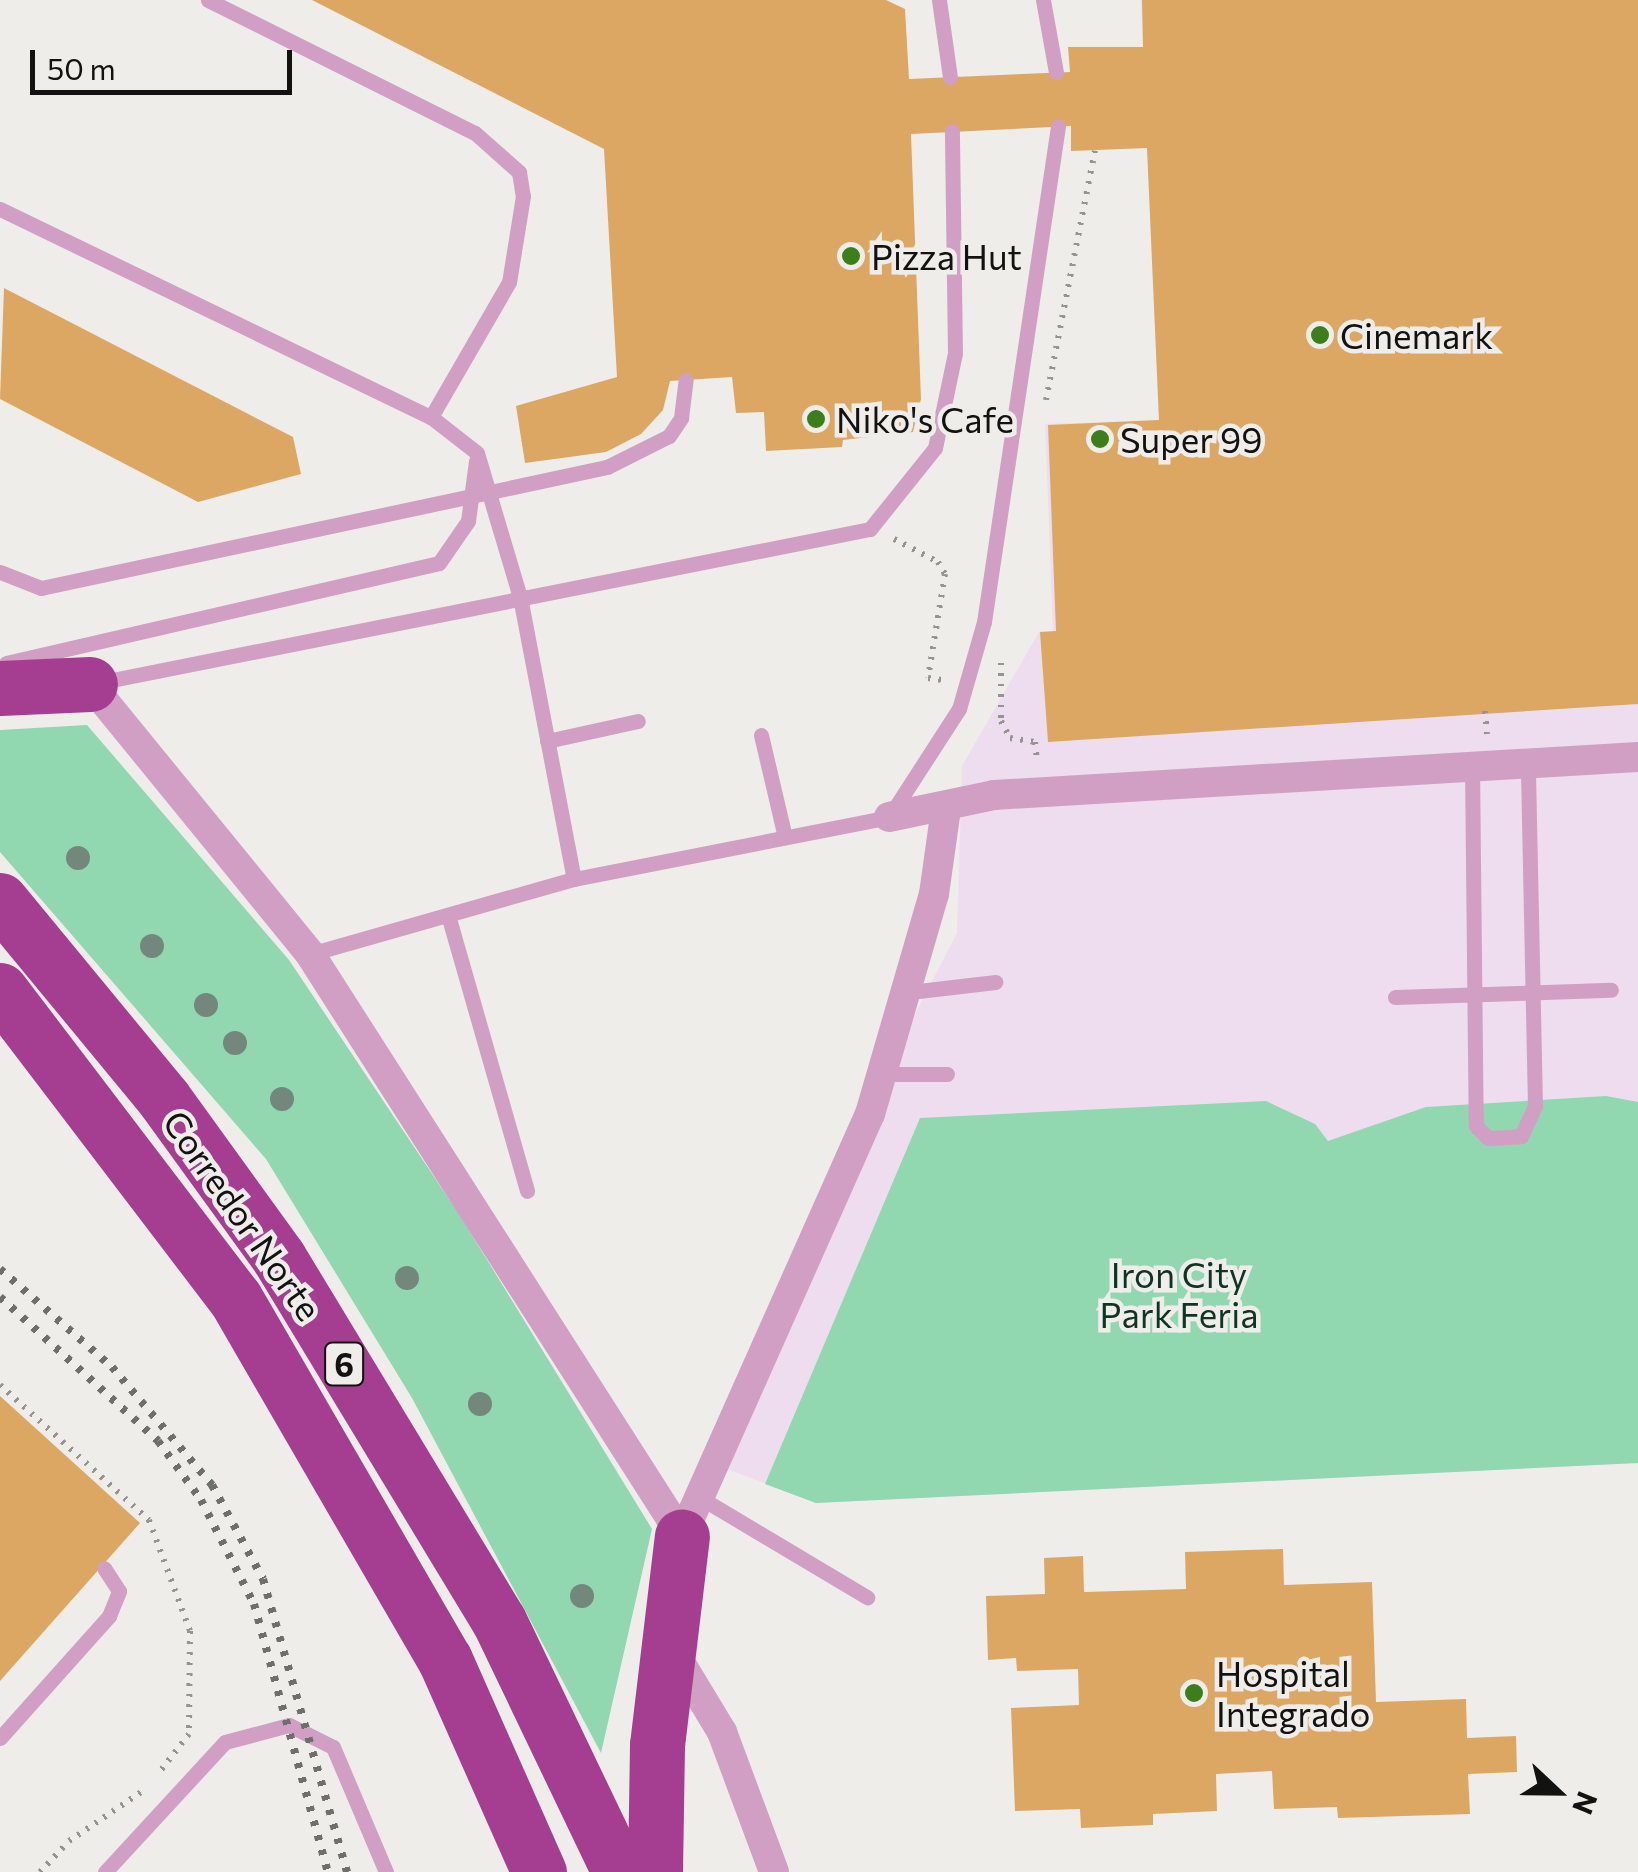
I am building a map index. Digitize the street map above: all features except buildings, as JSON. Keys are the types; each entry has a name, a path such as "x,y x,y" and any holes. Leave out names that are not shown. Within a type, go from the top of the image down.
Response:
{"highway":[{"path":"0,688 90,684"},
{"name":"Corredor Norte","path":"0,900 164,1099 279,1258 499,1621 619,1872"},
{"name":"Corredor Norte","path":"0,990 235,1298 445,1660 540,1872"},
{"path":"655,1872 666,1640 691,1517"}],"street":[{"path":"90,684 310,954 691,1517"},
{"path":"889,816 1040,792 1638,758"},
{"path":"691,1517 884,1074 910,992 946,809"},
{"path":"666,1640 722,1732 774,1872"}],"lane":[{"path":"208,0 474,134 519,172 523,196 509,282 431,416"},
{"path":"940,0 950,78"},
{"path":"1042,0 1056,72"},
{"path":"310,954 574,879 889,816 922,775 966,684 984,622 1058,126"},
{"path":"90,684 870,529 934,448 955,353 952,131"},
{"path":"0,209 431,416 477,452 520,597 574,879"},
{"path":"0,572 41,588 607,467 668,436 681,418 686,380"},
{"path":"0,665 439,564 468,520 477,452"},
{"path":"547,741 638,721"},
{"path":"761,735 786,837"},
{"path":"1472,766 1471,995 1476,1126 1488,1138 1521,1136 1536,1106 1528,763"},
{"path":"448,915 527,1190"},
{"path":"910,992 995,982"},
{"path":"1395,997 1610,990"},
{"path":"884,1074 947,1074"},
{"path":"691,1517 866,1597"},
{"path":"0,1738 109,1616 119,1591 104,1568"},
{"path":"105,1872 225,1742 289,1725 334,1747 386,1872"}],"path":[{"path":"1042,420 1094,151"},
{"path":"870,529 938,562 945,574 928,678 998,688"},
{"path":"1003,649 998,688 1010,738 1035,742 1040,792"}],"shaded area":[{"path":"1141,0 1638,0 1638,1463 816,1503 714,1464 884,1074 957,933 962,766 1039,632 1053,631 1045,424 1159,420"}],"green space":[{"path":"87,725 289,960 459,1214 652,1529 601,1753 412,1398 266,1159 0,852 0,730"},
{"name":"Iron City Park Feria","path":"1606,1096 1638,1102 1638,1463 816,1503 765,1484 920,1118 1266,1101 1315,1124 1328,1141 1426,1107"}],"railway":[{"path":"0,1269 112,1367 212,1485 263,1579 347,1872"},
{"path":"0,1297 158,1441 201,1500 254,1604 328,1872"}],"place":[{"name":"Pizza Hut","path":"851,256"},
{"name":"Cinemark","path":"1320,335"},
{"name":"Niko's Cafe","path":"816,419"},
{"name":"Super 99","path":"1100,439"},
{"name":"Hospital Integrado","path":"1194,1693"}]}
